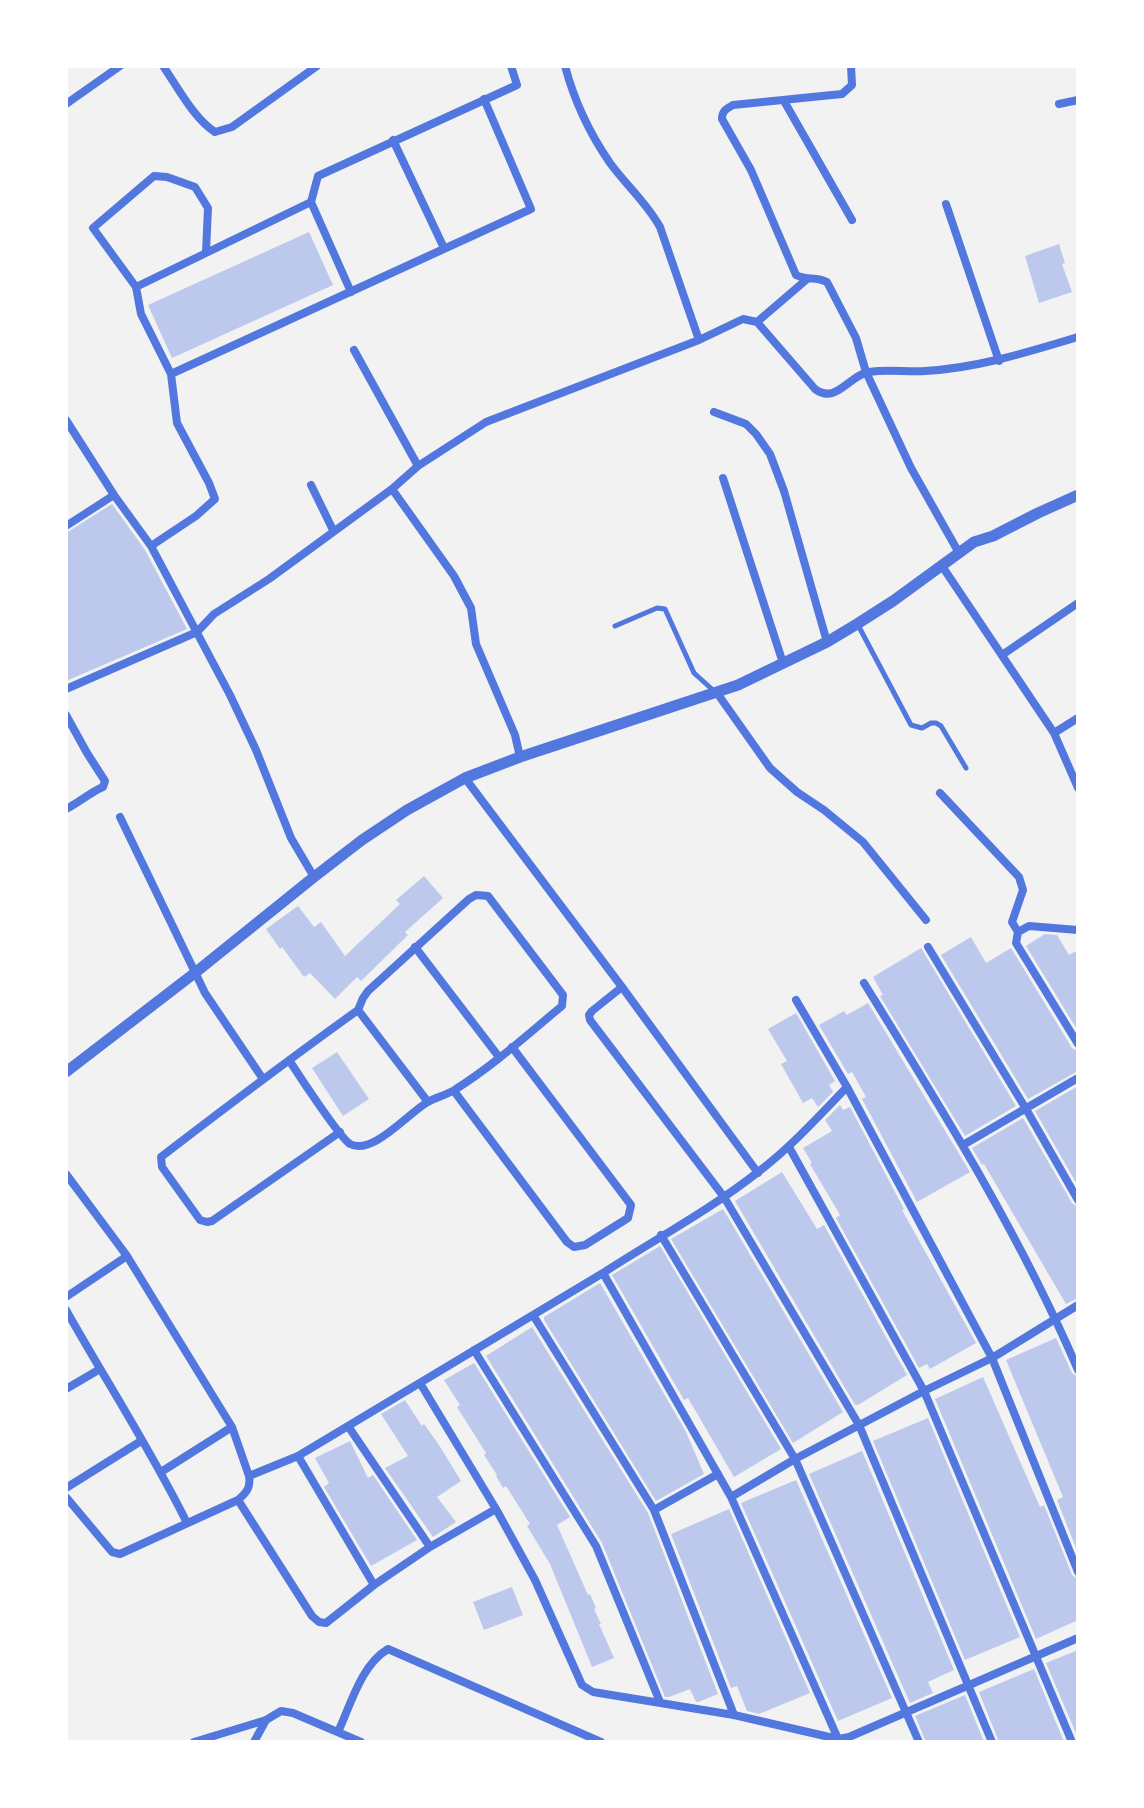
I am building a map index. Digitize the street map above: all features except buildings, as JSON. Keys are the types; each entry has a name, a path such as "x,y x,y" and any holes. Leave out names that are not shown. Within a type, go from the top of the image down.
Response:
{"street":[{"path":"66,104 120,66"},
{"path":"163,66 195,112 215,132 232,127 317,66"},
{"path":"351,292 311,202 318,176 517,85 511,66"},
{"path":"565,66 579,106 610,163 653,213 660,227 699,340"},
{"path":"806,280 796,275 756,180 722,119 725,109 733,105 842,94 852,85 851,66"},
{"path":"171,374 531,209 484,99"},
{"path":"1059,104 1078,100"},
{"path":"784,101 852,220"},
{"path":"393,140 444,248"},
{"path":"151,546 196,516 215,499 177,423 171,374 141,314 136,287 93,228 154,176 167,177 195,187 208,208 206,252"},
{"path":"136,287 311,202"},
{"path":"946,204 999,361"},
{"path":"757,322 806,280 819,278 827,282 856,338 866,372 911,468 959,553"},
{"path":"66,689 197,632 214,614 269,579 392,489 418,466 486,422 699,340 743,319 757,322 815,389 830,395 866,372 926,371 999,361 1078,337"},
{"path":"354,350 418,466"},
{"path":"714,412 746,424 770,454 784,491 827,642"},
{"path":"66,420 151,546 256,750 291,838 314,877"},
{"path":"723,478 783,663"},
{"path":"311,485 333,530"},
{"path":"392,489 454,576 471,608 476,644 515,735 520,757"},
{"path":"66,526 114,495"},
{"path":"66,1072 362,840 407,810 465,778 717,693 783,663 857,624 974,542 1078,495"},
{"path":"942,566 1054,733 1078,788"},
{"path":"1002,655 1078,603"},
{"path":"717,693 770,768 863,842 926,920"},
{"path":"66,715 105,781 103,787 66,809"},
{"path":"1054,733 1078,718"},
{"path":"465,778 758,1173"},
{"path":"940,793 1019,877 1023,890 1012,922 1018,932 1016,943 1078,1044"},
{"path":"120,817 205,993 263,1079"},
{"path":"289,1060 350,1144 364,1146 378,1140 428,1102 454,1091 499,1057 562,1006 563,995 488,896 476,895 368,991 358,1010 289,1060 263,1079 161,1157 162,1167 200,1220 207,1222 340,1132"},
{"path":"1018,932 1029,926 1078,930"},
{"path":"415,947 499,1057"},
{"path":"928,947 1078,1200"},
{"path":"864,983 963,1145 1056,1318 1078,1370"},
{"path":"622,987 592,1011 590,1020 724,1197 859,1425 992,1742"},
{"path":"796,1000 847,1087 992,1358 1078,1572"},
{"path":"358,1010 428,1102"},
{"path":"454,1091 567,1242 574,1247 585,1245 628,1218 631,1205 512,1047"},
{"path":"963,1145 1078,1078"},
{"path":"249,1476 298,1456 724,1197 789,1147 847,1087"},
{"path":"789,1147 924,1391 1072,1742"},
{"path":"66,1174 127,1256 232,1427 250,1483 248,1491 238,1500 117,1554 106,1546 66,1497"},
{"path":"661,1235 795,1459 919,1742"},
{"path":"66,1297 127,1256"},
{"path":"603,1273 731,1497 839,1740"},
{"path":"731,1497 795,1459 992,1358 1078,1305"},
{"path":"66,1310 161,1472 187,1523"},
{"path":"533,1315 654,1510 734,1715"},
{"path":"474,1350 596,1546 660,1702"},
{"path":"66,1389 100,1369"},
{"path":"420,1383 535,1580 582,1685 593,1692 734,1715 839,1740 1078,1638"},
{"path":"348,1426 430,1547"},
{"path":"161,1472 232,1427"},
{"path":"66,1488 141,1441"},
{"path":"298,1456 374,1585"},
{"path":"654,1510 718,1474"},
{"path":"238,1500 312,1616 326,1623 430,1547 496,1509"},
{"path":"338,1732 369,1664 388,1649 601,1742"},
{"path":"194,1742 266,1720 281,1711 293,1713 361,1742"},
{"path":"254,1742 266,1720"}],"lane":[{"path":"615,626 657,608 665,609 694,673 717,693"},
{"path":"857,624 911,725 922,728 936,723 941,726 966,768"}]}
